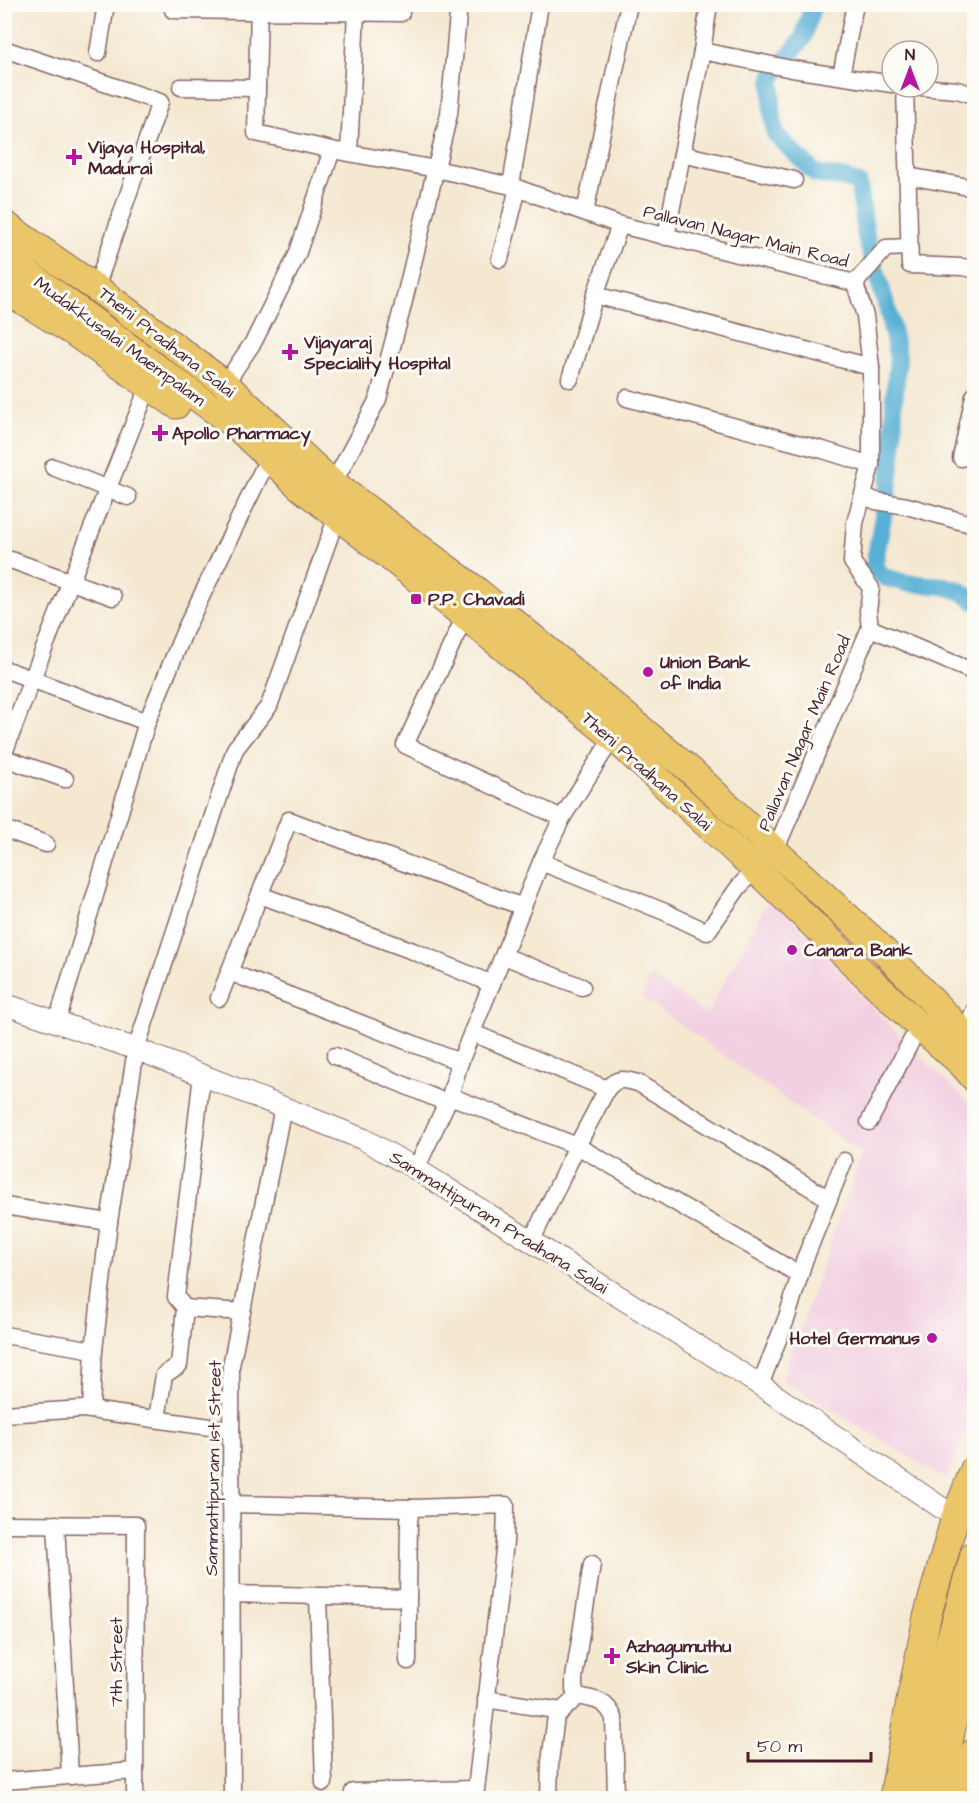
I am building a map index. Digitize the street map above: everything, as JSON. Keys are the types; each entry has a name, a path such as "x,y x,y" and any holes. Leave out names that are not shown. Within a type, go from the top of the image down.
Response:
{"main road":[{"name":"Theni Pradhana Salai","path":"4,224 96,288 225,384 321,491"},
{"name":"Mudakkusalai Maempalam","path":"4,255 236,426"},
{"name":"Theni Pradhana Salai","path":"4,289 73,332 263,469 321,491 476,590 690,770 971,1030"},
{"name":"Theni Pradhana Salai","path":"236,426 321,491 465,616 613,737 975,1078"},
{"path":"893,1798 927,1617 955,1517 975,1469"},
{"path":"916,1798 939,1680 975,1554"},
{"path":"938,1798 960,1687 975,1637"},
{"path":"963,1798 975,1752"}],"street":[{"path":"98,53 106,4"},
{"path":"91,1410 94,1350 109,1222 136,1049 235,749 269,706 321,491 341,469 378,399 449,114 459,4"},
{"path":"500,259 514,187 540,4"},
{"path":"585,212 629,4"},
{"path":"666,237 709,4"},
{"path":"841,76 855,4"},
{"path":"181,87 257,88 259,7"},
{"path":"173,10 259,7 401,13"},
{"path":"350,153 356,12"},
{"path":"4,49 160,102 96,288"},
{"path":"702,51 792,69 880,82"},
{"name":"Pallavan Nagar Main Road","path":"257,88 256,133 514,187 620,225 858,279 871,367 871,465 870,498 855,523 852,562 871,588 868,611 870,628 775,851"},
{"path":"940,89 975,95"},
{"path":"905,99 910,264 975,269"},
{"path":"225,384 254,341 297,255 332,150"},
{"path":"682,154 794,180"},
{"path":"908,176 975,188"},
{"path":"570,379 595,295 620,225"},
{"path":"858,279 886,248 909,247"},
{"path":"595,295 871,367"},
{"path":"4,753 149,385"},
{"path":"961,458 975,396"},
{"path":"627,398 871,465"},
{"path":"53,466 128,497"},
{"path":"57,1022 147,722 185,630 263,469"},
{"path":"870,498 975,525"},
{"path":"11,560 113,597"},
{"path":"465,616 405,745 562,818"},
{"path":"870,628 975,672"},
{"path":"4,669 147,722"},
{"path":"416,1169 448,1099 460,1062 541,862 562,818 613,737"},
{"path":"4,758 65,779"},
{"path":"219,998 289,820 523,907"},
{"path":"4,829 46,844"},
{"path":"541,862 665,912 707,932 738,888 755,869"},
{"path":"260,895 413,951 492,984"},
{"path":"504,956 582,987"},
{"path":"230,972 460,1062"},
{"name":"Sammattipuram Pradhana Salai","path":"4,1004 136,1049 363,1139 416,1169 760,1385 955,1517"},
{"path":"869,1122 919,1026"},
{"path":"473,1033 607,1089"},
{"path":"335,1056 577,1146 800,1275"},
{"path":"157,1419 164,1375 179,1365 185,1308 176,1297 202,1075"},
{"path":"531,1242 607,1089 613,1082 623,1079 638,1083 829,1199"},
{"name":"Sammattipuram 1st Street","path":"232,1798 231,1366 283,1107"},
{"path":"760,1385 844,1161"},
{"path":"4,1206 109,1222"},
{"path":"185,1308 242,1312"},
{"path":"4,1335 94,1350"},
{"path":"4,1414 84,1408 231,1430"},
{"path":"231,1504 411,1508 506,1505 505,1542 475,1794 353,1792 353,1798"},
{"path":"408,1661 411,1508"},
{"path":"4,1524 56,1524 69,1776"},
{"name":"7th Street","path":"56,1524 136,1525 135,1798"},
{"path":"592,1564 574,1690 578,1696 600,1701 610,1708 614,1718 616,1798"},
{"path":"231,1594 408,1598"},
{"path":"318,1596 324,1783"},
{"path":"549,1798 550,1762 556,1716 578,1696"},
{"path":"486,1699 561,1711"},
{"path":"4,1781 135,1771"}],"shaded area":[{"path":"771,895 901,1038 974,1108 974,1411 946,1480 782,1379 862,1154 642,997 650,976 707,1014"}],"waterway":[{"path":"813,4 803,38 772,77 772,108 775,134 816,174 847,179 859,184 866,237 888,311 898,357 889,483 874,567 884,577 906,583 944,586 961,591 974,601"}],"place":[{"name":"Vijaya Hospital, Madurai","path":"74,157"},
{"name":"Vijayaraj Speciality Hospital","path":"290,352"},
{"name":"Apollo Pharmacy","path":"160,433"},
{"name":"P.P. Chavadi","path":"416,599"},
{"name":"Union Bank of India","path":"648,672"},
{"name":"Canara Bank","path":"792,950"},
{"name":"Hotel Germanus","path":"932,1338"},
{"name":"Azhagumuthu Skin Clinic","path":"612,1656"}]}
